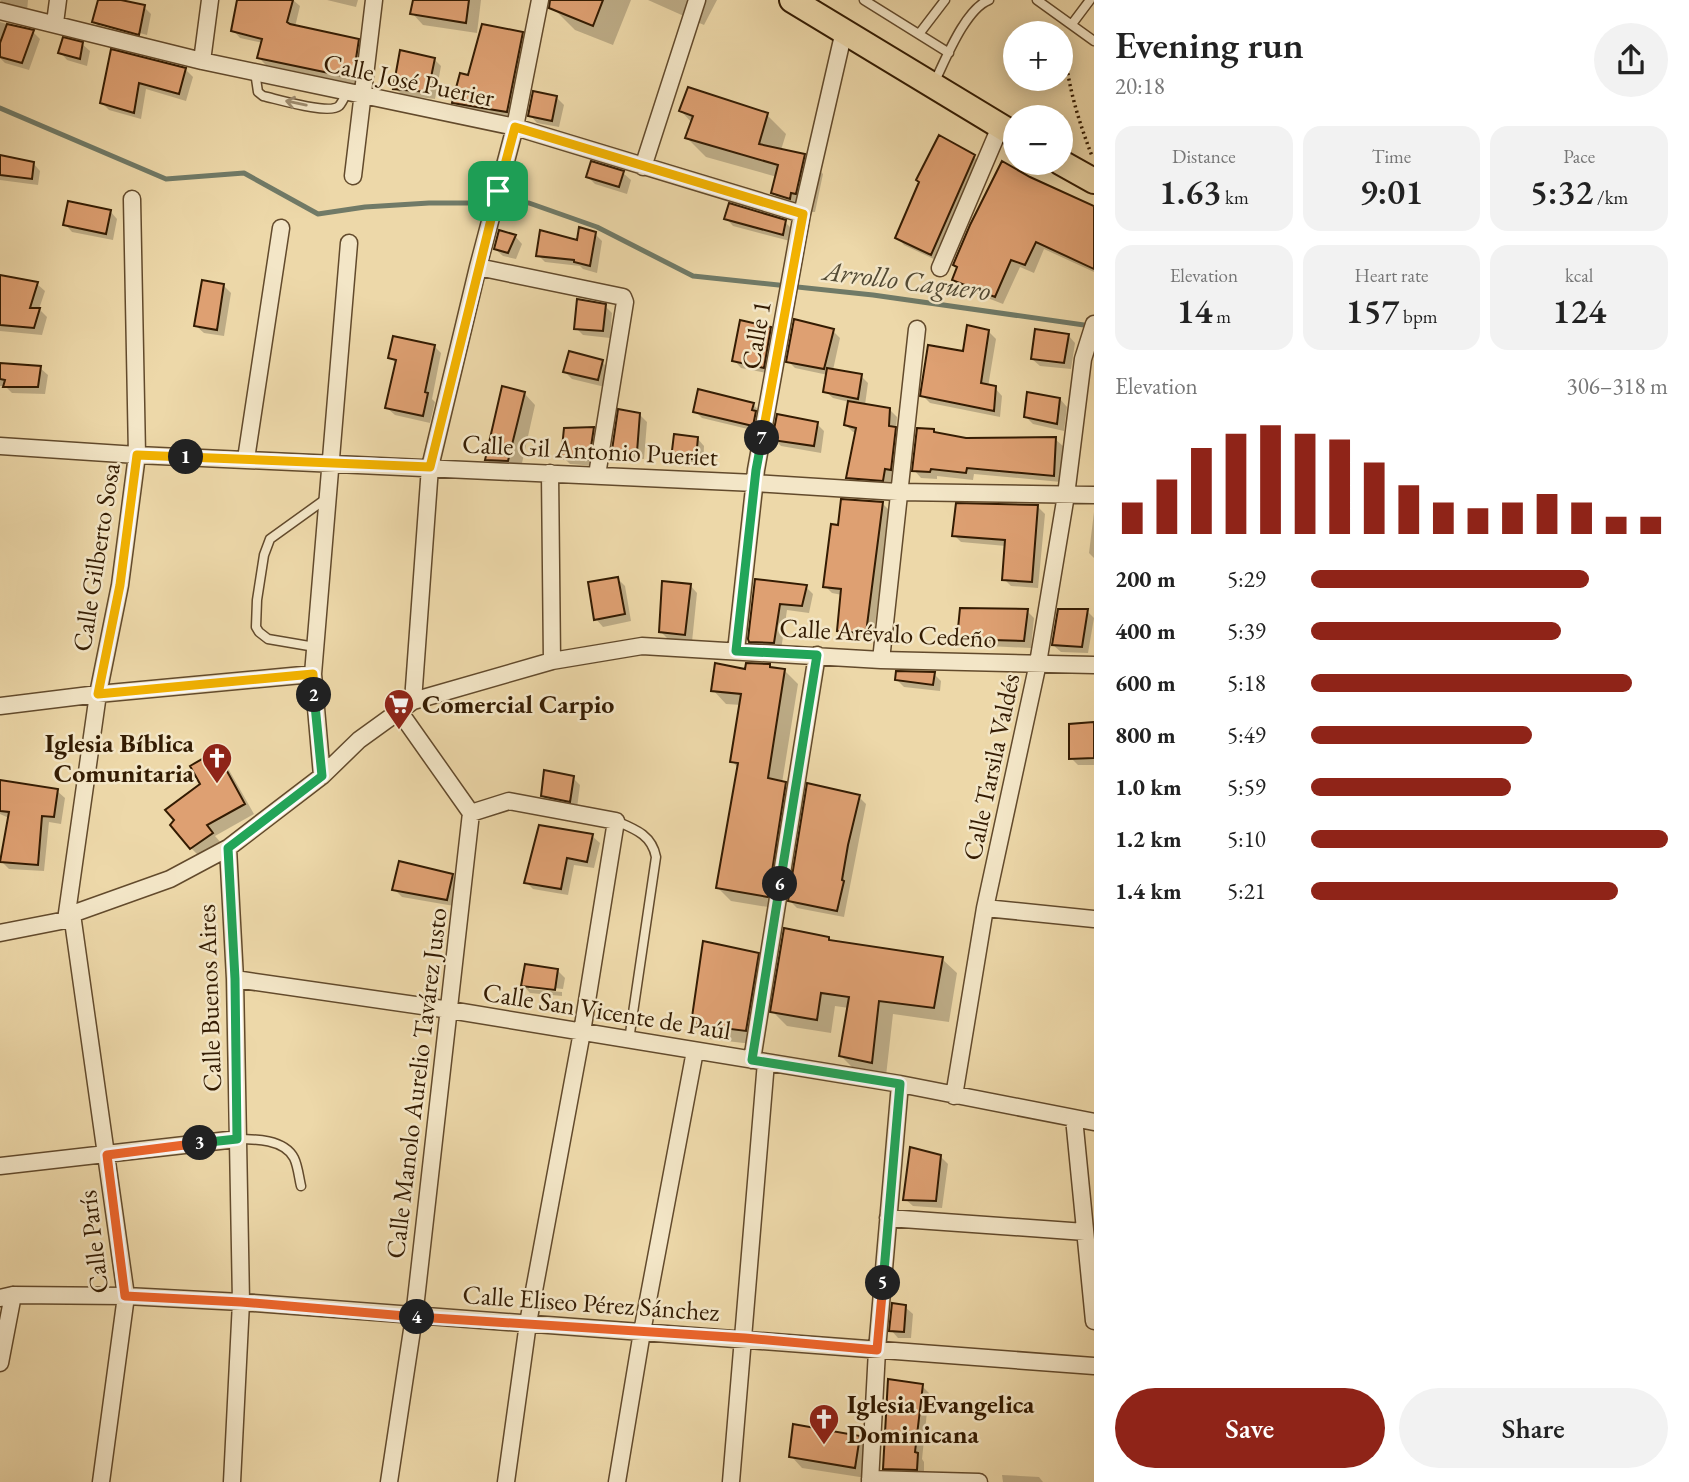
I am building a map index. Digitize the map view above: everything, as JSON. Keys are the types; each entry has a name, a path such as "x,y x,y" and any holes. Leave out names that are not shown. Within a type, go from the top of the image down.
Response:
{"main road":[{"path":"792,0 1003,129"},
{"path":"1073,169 1094,181"}],"street":[{"path":"55,23 58,0"},
{"path":"202,61 210,0"},
{"path":"353,176 355,93 374,0"},
{"path":"413,701 430,467 515,127 540,0"},
{"path":"643,167 697,0"},
{"name":"Calle José Puerier","path":"0,11 202,61 515,127 803,214"},
{"name":"Calle 1","path":"736,651 755,483 787,298 844,31"},
{"path":"940,268 1003,139"},
{"name":"Calle Gilberto Sosa","path":"69,917 98,694 120,585 137,455 132,199"},
{"path":"246,459 281,228"},
{"path":"322,776 313,674 349,243"},
{"path":"478,267 623,297 625,302 597,475"},
{"path":"881,660 917,329"},
{"name":"Calle Tarsila Valdés","path":"954,1096 985,908 1038,663 1066,495 1083,359 1092,331"},
{"name":"Calle Gil Antonio Pueriet","path":"0,446 898,492 1094,495"},
{"path":"550,473 552,661"},
{"name":"Calle Arévalo Cedeño","path":"0,933 69,917 170,879 228,848 322,776 359,740 413,701 552,661 642,646 881,660 1094,665"},
{"path":"731,1482 745,1338 759,1061 817,655"},
{"path":"0,706 313,674"},
{"path":"399,711 471,813 509,801 616,821 582,1032 527,1323 506,1482"},
{"name":"Calle Manolo Aurelio Tavárez Justo","path":"389,1482 414,1317 471,813"},
{"name":"Calle Buenos Aires","path":"228,848 235,979 241,1302 232,1482"},
{"path":"985,908 1094,919"},
{"name":"Calle París","path":"69,917 107,1155 125,1296 101,1482"},
{"name":"Calle San Vicente de Paúl","path":"235,979 450,1010 900,1084 1094,1122"},
{"path":"617,1482 642,1332 695,1051"},
{"path":"900,1084 877,1350 870,1480 979,1482"},
{"path":"1074,1118 1094,1321"},
{"path":"0,1166 237,1139"},
{"path":"888,1218 1085,1232"},
{"name":"Calle Eliseo Pérez Sánchez","path":"7,1297 125,1296 241,1302 1094,1366"},
{"path":"0,1363 7,1297"}],"lane":[{"path":"864,0 949,53"},
{"path":"919,34 945,0"},
{"path":"932,86 968,18 989,0"},
{"path":"1037,0 1067,21"},
{"path":"1069,21 1090,0"},
{"path":"1073,26 1094,41"},
{"path":"315,647 268,639 259,632 256,627 257,600 264,555 270,539 329,496"},
{"path":"616,821 637,830 654,843 656,857 629,1040"},
{"path":"237,1139 274,1143 285,1149 294,1158 300,1186"}],"path":[{"path":"1071,91 1094,161"}],"building":[{"path":"98,0 121,0 145,5 139,35 92,22"},
{"path":"237,0 293,0 287,22 290,24 359,39 353,78 257,58 262,39 231,31"},
{"path":"413,0 469,0 466,23 410,14"},
{"path":"550,0 603,0 593,26 549,8"},
{"path":"7,24 34,30 22,63 0,57 0,43"},
{"path":"482,24 523,32 507,112 452,103 460,73 468,75"},
{"path":"63,37 83,42 80,59 58,53"},
{"path":"111,49 186,68 179,94 139,83 134,113 100,103"},
{"path":"400,50 435,58 428,92 393,89"},
{"path":"688,87 768,113 759,144 805,154 796,194 791,193 790,199 771,193 778,165 685,138 693,116 679,111"},
{"path":"533,91 557,96 552,121 528,116"},
{"path":"939,135 975,155 931,255 895,238 919,182 916,180"},
{"path":"0,155 34,162 32,179 0,175"},
{"path":"591,161 624,171 619,187 586,177"},
{"path":"1002,161 1003,175 1026,175 1094,206 1094,269 1036,242 1025,265 1011,260 995,297 952,280 957,267 953,265"},
{"path":"68,201 111,210 106,234 63,225"},
{"path":"729,203 786,220 783,235 724,219"},
{"path":"579,227 596,232 590,266 574,260 536,256 540,230 577,240"},
{"path":"499,230 516,235 508,253 494,249"},
{"path":"0,275 38,282 30,308 40,308 34,328 0,325"},
{"path":"202,280 224,284 217,330 194,326"},
{"path":"577,299 606,304 603,331 574,329"},
{"path":"794,319 834,329 824,369 786,362"},
{"path":"740,320 771,327 764,368 732,361"},
{"path":"967,325 989,330 981,383 996,386 994,411 920,396 928,345 963,351"},
{"path":"1035,329 1069,334 1064,363 1031,359"},
{"path":"393,336 435,345 423,416 385,408 396,360 388,358"},
{"path":"569,351 603,360 598,380 563,372"},
{"path":"0,363 41,366 38,387 3,387 5,380 0,379"},
{"path":"827,368 862,374 858,399 823,392"},
{"path":"502,386 525,392 508,461 485,460"},
{"path":"698,389 754,403 752,410 756,411 753,426 693,412"},
{"path":"1027,392 1060,398 1057,424 1024,417"},
{"path":"848,401 890,408 889,426 896,427 891,470 885,469 883,481 846,478 856,428 844,425"},
{"path":"618,409 640,413 637,452 612,450"},
{"path":"777,414 818,422 814,446 772,440"},
{"path":"594,427 589,460 561,458 564,428"},
{"path":"917,428 934,429 934,432 966,438 1056,437 1054,476 967,468 966,473 931,469 930,472 912,471"},
{"path":"674,434 698,437 696,459 671,459"},
{"path":"841,499 883,502 866,633 837,631 841,589 823,587 831,524 838,525"},
{"path":"956,503 1038,505 1032,582 1002,580 1005,540 952,536"},
{"path":"618,577 625,614 594,620 588,582"},
{"path":"755,579 807,585 802,606 780,604 774,643 749,642 748,639"},
{"path":"662,581 691,584 685,635 659,632"},
{"path":"960,608 1028,609 1024,641 957,639"},
{"path":"1058,609 1088,609 1082,647 1052,645"},
{"path":"715,663 745,669 746,663 770,664 770,667 785,669 768,778 786,782 768,897 716,888 738,763 730,762 741,694 711,691"},
{"path":"896,671 935,672 933,685 895,680"},
{"path":"1094,722 1094,758 1069,759 1069,724"},
{"path":"216,751 245,804 207,825 213,833 190,849 170,825 174,820 165,810 200,784 190,766"},
{"path":"544,770 574,776 570,802 541,796"},
{"path":"0,780 58,789 54,817 42,816 38,865 0,862 9,812 0,811"},
{"path":"807,783 860,795 837,911 788,901"},
{"path":"539,825 593,834 587,862 567,858 561,889 524,883"},
{"path":"399,861 453,874 447,900 392,890"},
{"path":"784,928 829,937 829,940 943,957 934,1008 879,1001 872,1063 839,1056 849,997 821,993 817,1020 770,1012"},
{"path":"703,941 759,953 746,1031 691,1024"},
{"path":"525,964 558,969 555,990 521,986"},
{"path":"910,1147 941,1155 936,1201 903,1200"},
{"path":"892,1303 906,1305 904,1332 889,1331"},
{"path":"888,1379 923,1384 915,1452 918,1453 917,1470 883,1469"},
{"name":"Iglesia Evangelica Dominicana","path":"793,1424 860,1436 855,1468 789,1457"}],"waterway":[{"name":"Arrollo Caguero","path":"0,108 166,179 244,173 318,214 365,207 429,203 529,203 597,227 693,276 873,295 1091,326"}],"place":[{"name":"Comercial Carpio","path":"399,731"},
{"name":"Iglesia Bíblica Comunitaria","path":"217,785"},
{"name":"Iglesia Evangelica Dominicana","path":"824,1446"}],"route":[{"path":"515,127 803,214 756,470 736,651 817,655 752,1060 900,1084 877,1350 745,1338 125,1296 107,1155 237,1139 235,979 228,848 322,776 313,674 98,694 120,585 137,455 430,467 498,191 515,127"}]}
